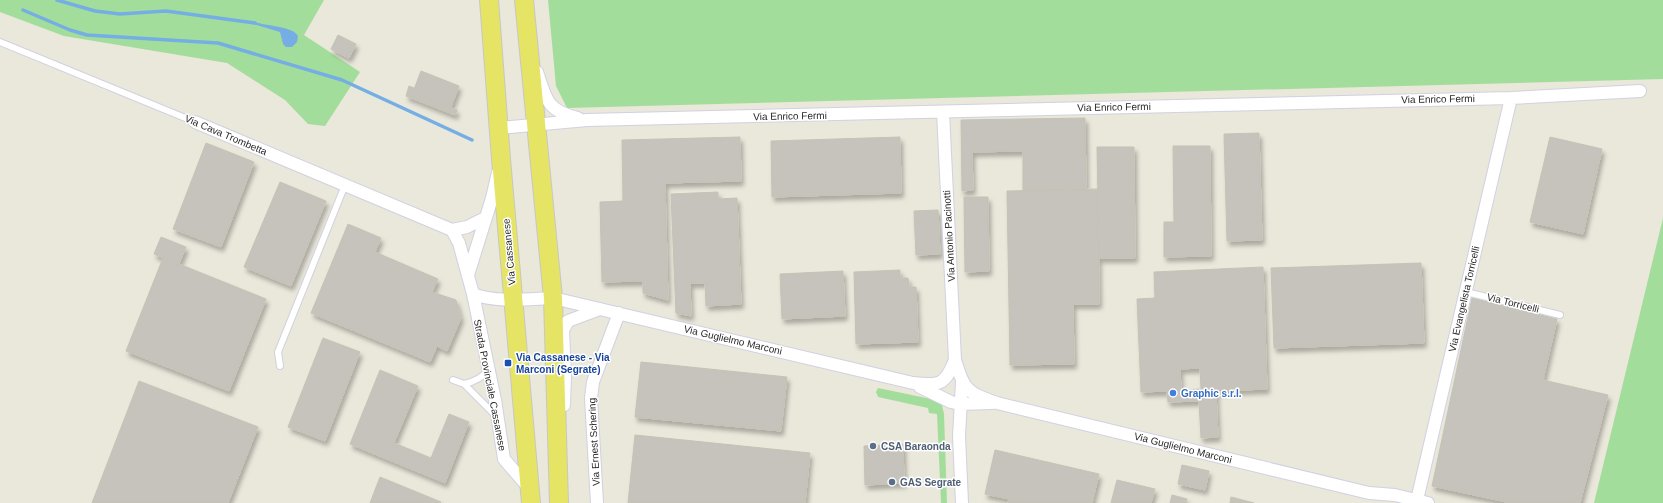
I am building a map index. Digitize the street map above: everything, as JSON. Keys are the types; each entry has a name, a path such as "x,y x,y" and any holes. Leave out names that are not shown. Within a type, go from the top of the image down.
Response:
{"main road":[{"name":"Via Cassanese","path":"489,0 501,159 531,496"},
{"path":"524,0 553,298 559,503"}],"street":[{"name":"Via Enrico Fermi","path":"528,53 547,102 562,114 587,120"},
{"name":"Via Enrico Fermi","path":"499,128 587,120 1511,98 1640,91"},
{"name":"Via Evangelista Torricelli","path":"1420,502 1466,292 1511,98"},
{"name":"Via Antonio Pacinotti","path":"943,112 955,360"},
{"name":"Via Cava Trombetta","path":"195,122 452,230"},
{"path":"468,276 492,198 501,159"},
{"path":"468,276 459,243 452,230 467,226 485,218"},
{"name":"Strada Provinciale Cassanese","path":"468,276 498,417 504,459 531,496"},
{"path":"473,294 480,297 513,300 553,298"},
{"name":"Via Guglielmo Marconi","path":"553,298 913,383 932,386 943,381 949,375 955,360"},
{"path":"556,424 564,405 565,375 563,330 568,321 600,309"},
{"name":"Via Ernest Schering","path":"598,503 591,398 593,382 619,313"},
{"name":"Via Guglielmo Marconi","path":"955,360 962,382 968,389 977,396 997,403 1369,493 1395,495 1420,502"},
{"path":"962,382 959,436 962,503"},
{"name":"Via Guglielmo Marconi","path":"913,383 938,396 960,404 997,403"},
{"name":"Via Guglielmo Marconi","path":"1369,493 1388,503"}],"lane":[{"name":"Via Cava Trombetta","path":"0,42 195,122"},
{"path":"280,366 278,352 345,185"},
{"name":"Via Torricelli","path":"1466,292 1560,315"},
{"path":"464,384 484,375 488,368"},
{"path":"453,380 464,384 498,417"}],"green space":[{"path":"0,0 324,0 304,35 360,72 325,126 308,124 285,100 227,63 64,36 0,12"},
{"path":"548,0 1663,0 1663,79 567,108 556,86"},
{"path":"1663,218 1663,503 1594,503"},
{"path":"878,388 931,399 942,405 944,414 947,503 941,503 937,414 929,413 928,408 878,397 876,392"}],"water":[{"path":"255,22 291,30 298,36 297,42 292,47 286,47 283,44 280,32 250,23"}],"building":[{"path":"338,35 356,44 349,58 331,49"},
{"path":"421,71 459,86 451,107 413,92"},
{"path":"409,86 414,88 413,92 457,110 455,115 406,96"},
{"path":"1085,118 1086,190 1023,191 1023,151 972,152 973,190 962,191 961,120"},
{"path":"1259,133 1262,240 1227,241 1224,134"},
{"path":"740,137 741,181 665,183 668,300 643,293 643,281 602,282 600,202 623,201 622,140"},
{"path":"900,137 901,193 772,197 771,141"},
{"path":"1550,137 1602,149 1583,234 1530,222"},
{"path":"206,143 254,162 221,247 173,229"},
{"path":"1173,146 1210,146 1211,256 1164,257 1164,222 1174,222"},
{"path":"1097,147 1134,147 1135,258 1099,258"},
{"path":"280,182 326,201 291,286 244,267"},
{"path":"1098,189 1099,304 1073,304 1074,364 1010,365 1007,191"},
{"path":"718,192 718,199 737,198 741,304 706,306 705,283 690,283 691,316 676,313 671,194"},
{"path":"964,197 988,197 989,271 965,272"},
{"path":"938,210 940,254 916,255 914,211"},
{"path":"348,224 381,238 375,252 438,279 432,292 456,300 461,318 447,351 437,346 430,362 311,313"},
{"path":"161,237 186,247 179,264 266,299 229,391 126,351 163,258 154,254"},
{"path":"1421,263 1424,343 1274,348 1271,268"},
{"path":"1263,267 1267,389 1216,391 1218,437 1201,438 1199,401 1168,402 1167,391 1141,392 1137,299 1155,298 1154,272","holes":["1200,368 1201,389 1181,390 1180,369"]},
{"path":"900,270 900,278 908,278 909,287 916,287 918,342 856,344 854,272"},
{"path":"843,271 845,316 782,319 780,274"},
{"path":"1472,298 1557,319 1543,380 1608,395 1580,503 1511,503 1432,486"},
{"path":"323,338 360,352 325,441 288,427"},
{"path":"641,362 787,377 781,431 635,417"},
{"path":"380,370 418,386 394,443 431,458 449,414 469,422 445,483 350,444"},
{"path":"139,381 258,427 228,503 92,503"},
{"path":"635,435 810,453 805,503 628,503"},
{"path":"903,444 904,483 865,485 864,446"},
{"path":"995,450 1099,474 1092,503 1008,503 1009,499 985,494"},
{"path":"1182,465 1209,471 1205,490 1178,484"},
{"path":"380,477 441,502 370,503"},
{"path":"1117,480 1155,489 1151,503 1111,503"},
{"path":"1172,495 1187,499 1186,503 1170,503"},
{"path":"1231,497 1254,503 1230,503"}],"waterway":[{"path":"57,0 95,11 120,14 166,11 255,23"},
{"path":"23,10 70,30 87,35 218,43 342,80 472,140"}],"place":[{"name":"Via Cassanese - Via Marconi (Segrate)","path":"508,363"},
{"name":"Graphic s.r.l.","path":"1173,393"},
{"name":"CSA Baraonda","path":"873,446"},
{"name":"GAS Segrate","path":"892,482"}]}
